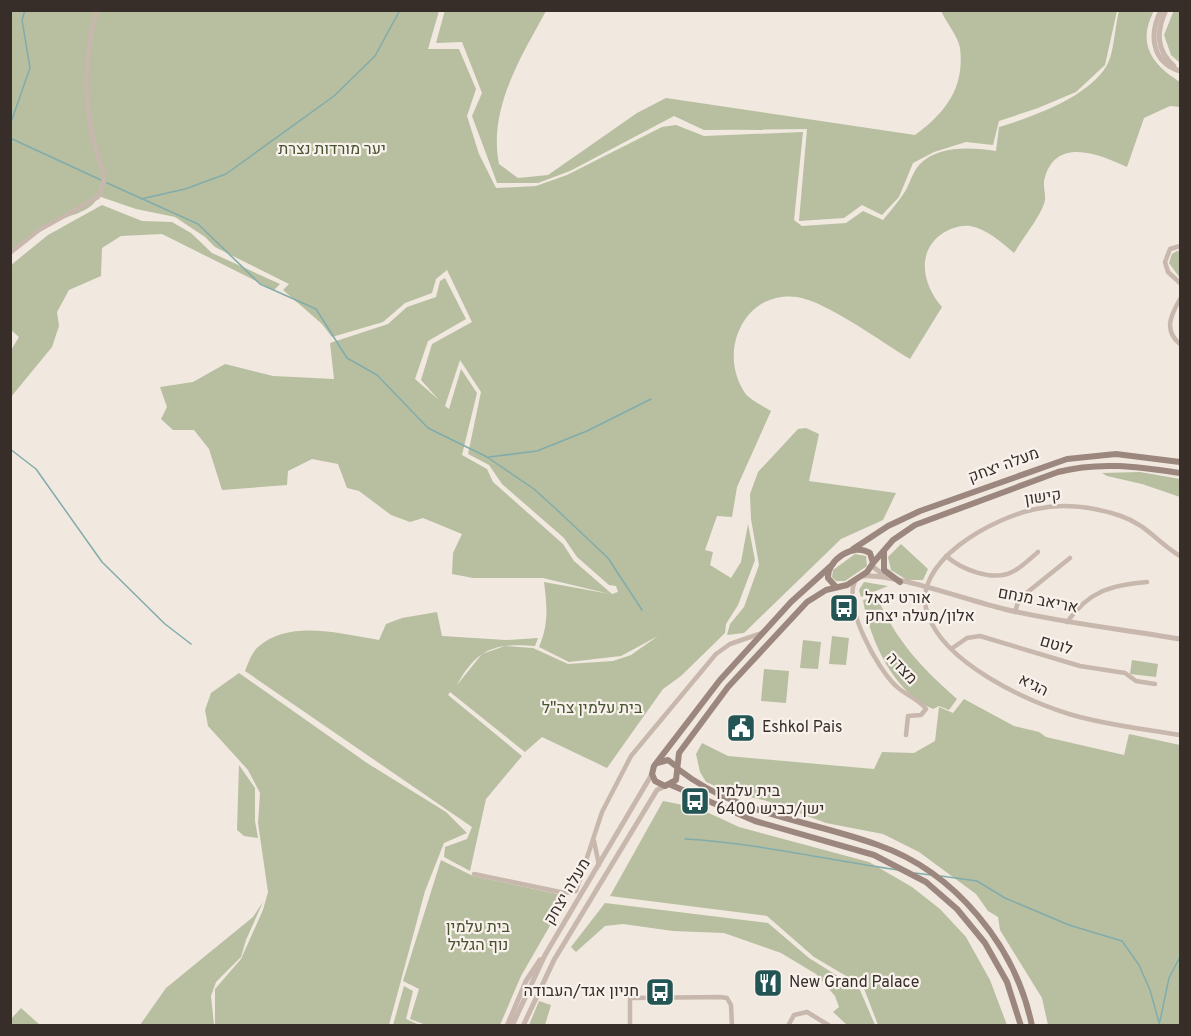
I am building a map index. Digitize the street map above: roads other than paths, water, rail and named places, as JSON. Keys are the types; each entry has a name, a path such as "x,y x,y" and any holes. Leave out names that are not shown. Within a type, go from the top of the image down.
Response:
{"main road":[{"name":"מעלה יצחק","path":"833,564 888,526 920,511 1067,459 1116,454 1180,462"},
{"name":"מעלה יצחק","path":"838,587 858,578 886,547 907,530 925,521 1070,469 1116,465 1180,473"},
{"path":"886,547 882,566 889,575 900,582"},
{"path":"850,551 857,548 867,550 872,555 872,565"},
{"path":"668,785 678,777 679,753 728,687 807,602 838,587 828,578 828,571 833,564"},
{"path":"833,564 720,680 657,763 652,774 658,784 668,785 755,821 882,858 926,882 957,909 980,935 1007,982 1021,1026"},
{"path":"657,763 668,760 696,783 745,806 878,844 932,874 964,901 1000,946 1020,986 1032,1026"}],"street":[{"path":"10,253 39,230 92,202 101,193 104,182 103,172 86,108 89,39 97,10"},
{"path":"1161,10 1154,31 1155,46 1163,62 1180,70"},
{"path":"1166,10 1160,26 1160,44 1168,61 1180,70"},
{"path":"1180,246 1170,249 1165,262 1168,272 1180,283"},
{"path":"1180,299 1169,323 1172,335 1180,344"},
{"name":"קישון","path":"927,589 938,566 946,556 970,537 1004,519 1037,508 1062,506 1100,510 1131,520 1148,529 1180,556"},
{"path":"946,556 966,570 1000,575 1014,571 1038,552"},
{"path":"1015,612 1019,599 1070,558"},
{"path":"872,565 892,580"},
{"path":"858,578 892,580"},
{"name":"מצדה","path":"854,601 853,588 858,578"},
{"name":"אריאב מנחם","path":"892,580 1015,612 1180,639"},
{"path":"1067,622 1079,606 1101,591 1123,584 1147,582"},
{"name":"מצדה","path":"838,587 852,595 863,634 875,660 898,688 926,710 921,715 908,716 906,735"},
{"name":"הגיא","path":"927,589 925,602 927,615 938,633 951,649 991,677 1052,708 1107,723 1180,735"},
{"path":"474,874 572,894 580,883 594,835 611,792 631,756 676,699 723,648 765,632"},
{"name":"לוטם","path":"951,649 967,638 980,636 1080,666 1125,673 1136,681 1155,684"},
{"name":"מעלה יצחק","path":"512,1026 550,947 652,774"},
{"name":"מעלה יצחק","path":"523,1026 554,960 657,790 668,785"},
{"path":"594,835 599,867"},
{"path":"507,1026 531,971 550,947"},
{"path":"630,1026 630,998 720,997 727,998 731,1005 732,1026"},
{"path":"788,1026 789,1020 800,1013 807,1012 821,1023 830,1026"}],"waterway":[{"path":"10,125 30,68 22,20 25,10"},
{"path":"141,199 185,189 226,174 334,96 375,56 400,10"},
{"path":"10,138 101,180"},
{"path":"105,182 198,224 260,284 316,309 347,358 377,375 428,428 487,457 534,489 556,509 608,558 642,610"},
{"path":"489,457 537,451 587,431 651,399"},
{"path":"10,449 36,469 102,562 165,624 191,644"},
{"path":"685,839 765,848 898,870"},
{"path":"915,873 931,875"},
{"path":"941,876 977,881 1005,898 1069,925 1122,941 1139,965 1150,990 1160,1026"},
{"path":"1160,1021 1169,978 1180,957"}],"place":[{"name":"אורט יגאל אלון/מעלה יצחק","path":"844,608"},
{"name":"Eshkol Pais","path":"741,728"},
{"name":"בית עלמין ישן/כביש 6400","path":"695,801"},
{"name":"New Grand Palace","path":"768,983"},
{"name":"חניון אגד/העבודה","path":"660,992"}],"park label":[{"name":"יער מורדות נצרת","path":"332,150"},
{"name":"בית עלמין צה\"ל","path":"592,709"},
{"name":"בית עלמין נוף הגליל","path":"478,937"}]}
